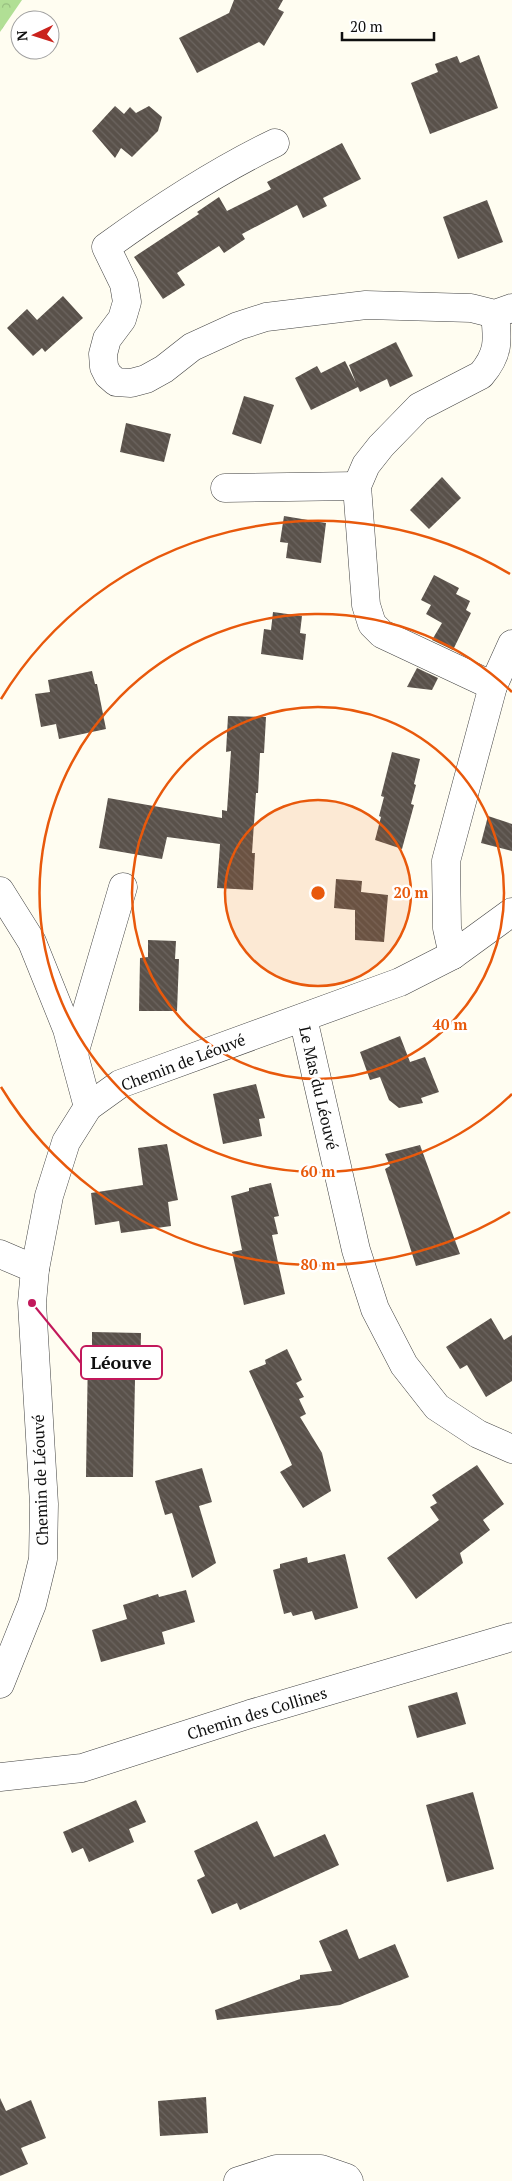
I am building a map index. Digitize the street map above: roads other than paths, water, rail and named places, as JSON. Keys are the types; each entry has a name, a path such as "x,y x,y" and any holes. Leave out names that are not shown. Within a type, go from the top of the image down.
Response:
{"street":[{"path":"275,143 236,162 157,210 106,247 124,284 127,302 122,319 108,339 103,354 104,367 108,376 116,382 146,379 164,369 192,347 238,326 266,317 366,305 472,308 504,311 497,334 496,353 481,375 419,407 381,446 366,465 356,486 366,605 372,624 382,634 493,686"},
{"path":"225,488 356,486"},
{"path":"453,955 448,928 446,861 493,686 512,644"},
{"path":"74,1054 124,887"},
{"path":"0,891 32,942 67,1029 88,1107"},
{"name":"Chemin de Léouvé","path":"0,1684 32,1604 43,1559 44,1504 32,1304 35,1270 49,1196 66,1142 88,1107 120,1084 400,982 453,955 512,912"},
{"name":"Le Mas du Léouvé","path":"303,1018 356,1250 375,1309 404,1365 438,1407 478,1434 512,1450"},
{"path":"0,1254 35,1270"},
{"name":"Chemin des Collines","path":"0,1777 82,1768 259,1712 512,1637"},
{"path":"238,2181 276,2168 321,2169 347,2178 349,2181"}],"place":[{"name":"Léouve","path":"32,1303"}]}
